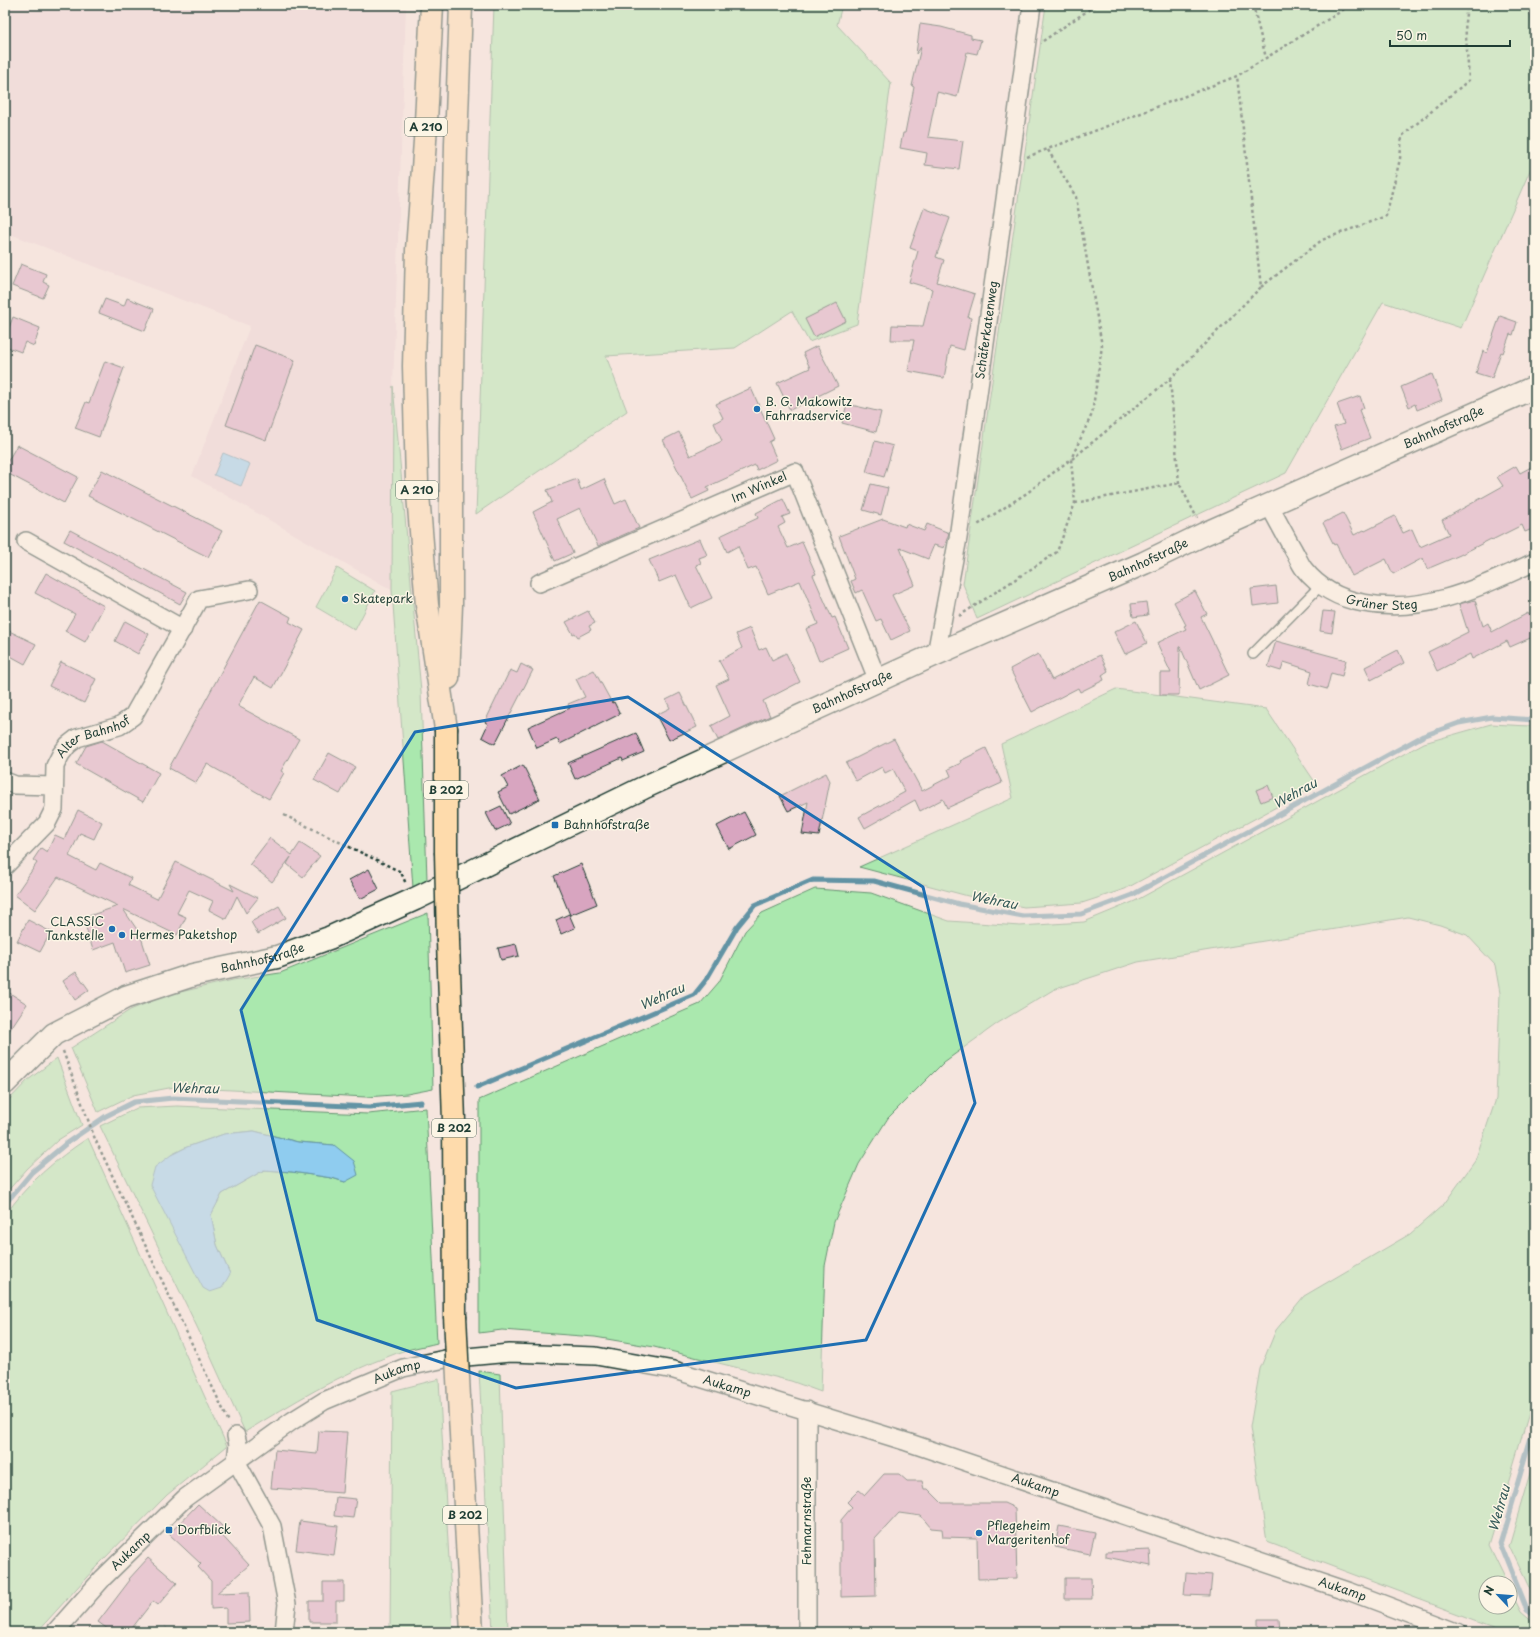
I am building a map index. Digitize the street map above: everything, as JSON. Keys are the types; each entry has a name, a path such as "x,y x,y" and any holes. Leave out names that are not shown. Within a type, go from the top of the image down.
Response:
{"highway":[{"name":"A 210","path":"432,5 425,141 417,250 414,366 417,482 426,590 446,729"},
{"name":"A 210","path":"446,729 451,605 451,431 456,144 461,5"},
{"name":"B 202","path":"446,729 446,852 454,1121 455,1316 472,1632"}],"main road":[{"name":"Bahnhofstraße","path":"5,1083 32,1055 58,1032 126,997 192,975 278,957 329,938 415,899 643,788 936,654 1144,563 1204,534 1535,387"}],"street":[{"name":"Schäferkatenweg","path":"936,654 958,538 1032,5"},
{"name":"Im Winkel","path":"539,583 795,472 878,681"},
{"name":"Grüner Steg","path":"1269,505 1304,569 1321,585 1335,594 1351,601 1378,606 1405,606 1438,601 1470,591 1535,562"},
{"path":"26,541 183,629"},
{"name":"Alter Bahnhof","path":"5,866 47,823 54,809 55,766 61,754 68,745 77,738 119,726 133,716 199,599 249,590"},
{"path":"5,781 16,785 54,786"},
{"name":"Aukamp","path":"55,1632 103,1578 184,1498 292,1421 324,1401 403,1368 445,1359 503,1353 596,1356 674,1370 807,1410 922,1447 1351,1592 1457,1632"},
{"name":"Fehmarnstraße","path":"807,1410 807,1632"},
{"path":"236,1436 238,1444 236,1461 272,1526 287,1604 284,1632"}],"lane":[{"path":"1253,654 1321,585"}],"path":[{"path":"1025,53 1096,5"},
{"path":"1253,5 1266,58"},
{"path":"1011,162 1048,150 1237,76 1351,5"},
{"path":"958,538 1027,493 1071,460 1170,379 1261,287 1322,240 1386,216 1400,159 1402,136 1469,80 1465,22 1467,5"},
{"path":"1237,76 1261,287"},
{"path":"942,627 1057,552 1075,503 1071,460 1092,414 1102,346 1076,197 1048,150"},
{"path":"1170,379 1179,483 1204,534"},
{"path":"1075,503 1179,483"},
{"path":"284,816 401,872 412,897 415,899"},
{"path":"58,1032 63,1052 95,1139 236,1436"},
{"path":"162,1632 166,1627"}],"highlighted area":[{"path":"628,697 923,887 975,1103 866,1340 516,1388 317,1320 241,1010 415,732"}],"shaded area":[{"path":"5,5 406,5 393,386 392,590 192,476 250,326 5,232"}],"green space":[{"path":"494,5 842,5 837,25 891,83 857,324 809,342 792,311 735,348 606,356 627,411 476,514"},
{"path":"1046,5 1528,5 1535,40 1535,159 1461,328 1383,302 1286,473 977,619 963,584"},
{"path":"393,386 421,691 427,880 413,888 392,590"},
{"name":"Skatepark","path":"337,568 375,591 355,630 316,607"},
{"path":"1116,689 1266,709 1317,785 1125,889 1082,903 1024,907 968,896 859,867 1013,798 1001,744"},
{"path":"1491,724 1529,726 1535,728 1535,1393 1489,1546 1503,1575 1478,1575 1478,1615 1518,1615 1518,1606 1521,1612 1535,1624 1535,1632 1506,1632 1267,1542 1250,1427 1260,1369 1276,1330 1304,1296 1410,1234 1444,1204 1475,1161 1496,1099 1500,993 1495,965 1467,935 1440,925 1408,917 1138,962 1053,990 998,1023 944,1062 888,1118 859,1164 834,1222 825,1266 821,1392 791,1381 654,1347 595,1337 502,1330 479,1333 479,1100 700,1004 719,982 745,931 762,913 815,889 871,893 949,921 1020,926 1084,922 1135,901 1424,743"},
{"path":"428,913 433,1089 407,1094 366,1097 174,1087 133,1095 98,1112 71,1048 130,1010 167,995 233,980 280,973"},
{"path":"57,1058 82,1125 58,1140 27,1169 5,1194 5,1104 28,1080"},
{"path":"177,1106 368,1114 426,1108 437,1343 397,1353 354,1371 298,1400 245,1432 198,1329 100,1126 137,1108","holes":["254,1131 298,1142 334,1145 345,1182 332,1178 292,1172 264,1170 222,1194 211,1215 217,1245 230,1274 171,1155 187,1147 224,1134"]},
{"path":"88,1138 227,1446 167,1495 96,1567 37,1632 5,1632 5,1216 22,1193 42,1173 53,1163"},
{"path":"479,1371 500,1374 508,1632 493,1632"},
{"path":"439,1379 453,1632 390,1632 392,1391"},
{"path":"1535,1456 1535,1600 1509,1545"}],"water":[{"path":"223,453 250,464 241,486 214,475"},
{"path":"254,1131 298,1142 334,1145 354,1161 358,1175 345,1182 332,1178 292,1172 264,1170 222,1194 211,1215 217,1245 230,1274 222,1288 210,1292 203,1288 150,1185 155,1167 171,1155 187,1147 224,1134"}],"building":[{"path":"920,24 941,27 971,35 971,38 981,40 977,54 967,52 957,97 937,92 928,137 963,141 959,169 925,165 927,153 900,148 903,133 905,133 914,87 912,86 921,47 916,54"},
{"path":"924,208 950,218 936,257 944,260 937,282 975,294 968,317 971,318 964,350 950,346 944,378 908,371 914,340 891,340 892,325 923,326 932,289 909,282 918,251 910,248"},
{"path":"21,264 46,274 43,282 49,285 43,298 12,286"},
{"path":"127,298 154,309 145,331 99,313 105,299 124,306"},
{"path":"837,303 846,321 814,337 805,319"},
{"path":"1500,316 1517,322 1513,335 1510,334 1503,353 1501,352 1492,378 1476,373 1483,351 1487,353"},
{"path":"13,317 40,328 34,346 25,342 21,352 5,346 5,338"},
{"path":"255,345 295,360 266,440 226,425"},
{"path":"817,346 838,386 790,410 777,383 810,368 803,353"},
{"path":"105,361 124,368 99,437 75,428 86,402 89,403"},
{"path":"1432,374 1442,400 1417,410 1415,404 1409,407 1401,387"},
{"path":"751,388 774,439 769,442 777,460 757,470 755,465 707,487 709,491 692,499 663,440 679,432 690,456 722,441 714,423 723,418 716,404"},
{"path":"1360,396 1364,408 1359,410 1370,438 1342,449 1334,427 1344,424 1337,404"},
{"path":"847,404 881,412 876,432 842,423"},
{"path":"875,441 893,446 884,477 866,472"},
{"path":"17,445 78,477 64,503 5,472 5,466"},
{"path":"1535,465 1535,528 1525,532 1522,525 1427,569 1423,558 1393,574 1386,559 1352,576 1336,544 1334,545 1323,523 1343,513 1354,535 1395,516 1403,533 1412,529 1420,547 1449,534 1442,520 1503,486 1497,477 1516,466 1520,473"},
{"path":"102,470 222,531 208,557 88,496"},
{"path":"577,479 581,490 604,479 615,504 626,499 639,528 598,546 580,508 557,519 573,553 555,561 533,512 552,502 547,490"},
{"path":"871,484 888,488 881,515 863,510"},
{"path":"783,499 790,514 782,517 785,523 778,527 788,548 802,542 816,574 813,575 832,618 835,617 848,648 819,661 806,629 818,624 800,581 768,594 756,567 748,570 738,546 727,552 720,536 758,518 756,513"},
{"path":"883,519 905,527 906,524 924,531 927,524 949,533 944,548 934,545 928,559 900,548 915,585 892,595 910,631 891,640 881,619 876,621 862,590 856,593 851,581 855,579 839,536"},
{"path":"70,530 187,592 180,604 64,541"},
{"path":"700,539 707,555 699,558 701,563 696,565 712,598 691,608 676,575 659,582 649,560"},
{"path":"46,573 104,606 85,642 65,631 75,614 35,593"},
{"path":"1276,586 1278,603 1253,606 1251,589"},
{"path":"1195,591 1207,614 1201,617 1229,675 1199,690 1180,646 1179,695 1160,695 1160,673 1171,673 1157,643 1186,629 1184,626 1186,625 1174,602"},
{"path":"260,600 291,617 289,622 304,630 273,688 254,677 238,706 299,739 281,771 284,773 269,799 207,764 196,783 169,768"},
{"path":"1475,600 1483,626 1488,623 1492,632 1528,613 1535,626 1535,636 1510,647 1507,641 1472,659 1470,654 1437,671 1428,652 1468,632 1459,604"},
{"path":"1146,602 1148,615 1133,617 1131,604"},
{"path":"588,611 595,623 589,626 591,630 578,637 575,633 573,634 566,622"},
{"path":"1323,611 1335,612 1332,633 1320,631"},
{"path":"125,621 149,634 138,654 115,641"},
{"path":"1136,621 1147,643 1125,654 1114,632"},
{"path":"750,628 759,650 766,647 772,660 786,653 800,682 763,701 770,716 718,740 711,726 730,716 716,685 729,679 719,661 742,648 736,634"},
{"path":"5,629 36,644 25,664 5,653"},
{"path":"1276,641 1346,660 1342,676 1331,673 1327,689 1309,684 1312,671 1284,662 1281,671 1268,667"},
{"path":"1398,650 1404,663 1371,680 1365,667"},
{"path":"1038,654 1052,680 1100,655 1108,671 1102,675 1104,680 1080,692 1078,688 1032,712 1010,669"},
{"path":"61,662 96,679 84,703 49,686"},
{"path":"521,664 533,670 495,744 482,737 488,724 485,722 510,670 517,673"},
{"path":"594,670 612,703 614,702 620,714 560,744 557,739 537,748 528,727 570,708 568,704 585,697 576,679"},
{"path":"680,693 697,727 669,740 656,715 670,708 666,700"},
{"path":"636,733 644,752 623,761 622,758 575,779 568,763"},
{"path":"894,739 922,791 951,776 948,769 986,748 1002,783 947,808 943,799 920,811 915,800 865,828 859,817 905,792 893,769 885,773 882,767 856,781 846,763"},
{"path":"102,741 159,773 143,802 76,764 86,746"},
{"path":"329,753 355,767 340,794 314,780"},
{"path":"523,765 540,799 509,814 498,792 508,787 502,776"},
{"path":"826,773 830,781 819,836 802,834 808,802 788,811 780,796"},
{"path":"1268,785 1273,797 1261,802 1256,790"},
{"path":"501,806 510,824 495,831 486,813"},
{"path":"78,810 102,822 94,839 80,833 69,856 96,870 100,863 131,878 128,885 157,899 176,862 234,891 230,884 258,898 246,913 237,896 226,919 209,910 213,901 189,890 177,913 186,917 177,935 123,909 140,934 150,965 125,973 115,942 93,950 83,918 118,906 58,877 35,910 15,895 37,863 33,860 41,848 47,852 55,835 64,839"},
{"path":"744,812 756,835 729,849 717,826"},
{"path":"270,838 292,855 300,843 320,856 303,877 287,864 291,857 272,882 250,864"},
{"path":"581,864 597,904 570,915 554,876"},
{"path":"369,869 379,889 360,899 349,880"},
{"path":"279,906 286,918 258,934 251,922"},
{"path":"569,914 575,928 561,934 556,920"},
{"path":"28,920 51,932 40,952 17,941"},
{"path":"516,944 519,956 501,960 498,948"},
{"path":"76,972 89,990 75,1000 63,981"},
{"path":"5,990 27,1004 5,1037"},
{"path":"319,1431 347,1432 342,1493 271,1488 275,1450 317,1454"},
{"name":"Pflegeheim Margeritenhof","path":"884,1474 899,1474 907,1481 922,1481 924,1489 928,1489 942,1503 1004,1503 1015,1508 1017,1578 978,1579 977,1538 943,1537 942,1529 931,1528 921,1516 899,1513 875,1539 876,1596 841,1597 841,1520 852,1507 847,1502 859,1490 865,1495"},
{"path":"336,1497 356,1499 353,1518 334,1516"},
{"path":"198,1504 222,1526 218,1531 249,1565 217,1593 249,1592 250,1622 226,1623 226,1608 211,1609 211,1581 198,1567 201,1564 169,1534"},
{"path":"300,1521 338,1526 334,1555 296,1550"},
{"path":"1059,1526 1095,1533 1090,1554 1055,1547"},
{"path":"1150,1550 1151,1566 1106,1557 1106,1552"},
{"path":"148,1558 177,1583 158,1605 153,1601 129,1632 112,1632 98,1622 130,1580 129,1579"},
{"path":"1186,1573 1212,1575 1210,1596 1184,1595"},
{"path":"1065,1578 1091,1578 1092,1599 1065,1599"},
{"path":"323,1582 344,1582 344,1601 336,1601 336,1622 309,1622 309,1601 323,1601"},
{"path":"1258,1619 1279,1619 1280,1632 1258,1632"}],"waterway":[{"name":"Wehrau","path":"477,1087 694,995 706,980 737,927 755,905 813,880 874,881 959,904 1023,916 1081,914 1132,895 1423,736 1459,723 1492,717 1535,720"},
{"name":"Wehrau","path":"5,1204 32,1172 68,1142 106,1116 134,1102 173,1098 370,1107 421,1102"},
{"name":"Wehrau","path":"1535,1424 1500,1543 1527,1610 1535,1616"}],"place":[{"name":"B. G. Makowitz Fahrradservice","path":"757,409"},
{"name":"Skatepark","path":"345,599"},
{"name":"Bahnhofstraße","path":"555,825"},
{"name":"CLASSIC Tankstelle","path":"112,929"},
{"name":"Hermes Paketshop","path":"122,935"},
{"name":"Dorfblick","path":"169,1530"},
{"name":"Pflegeheim Margeritenhof","path":"979,1533"}]}
